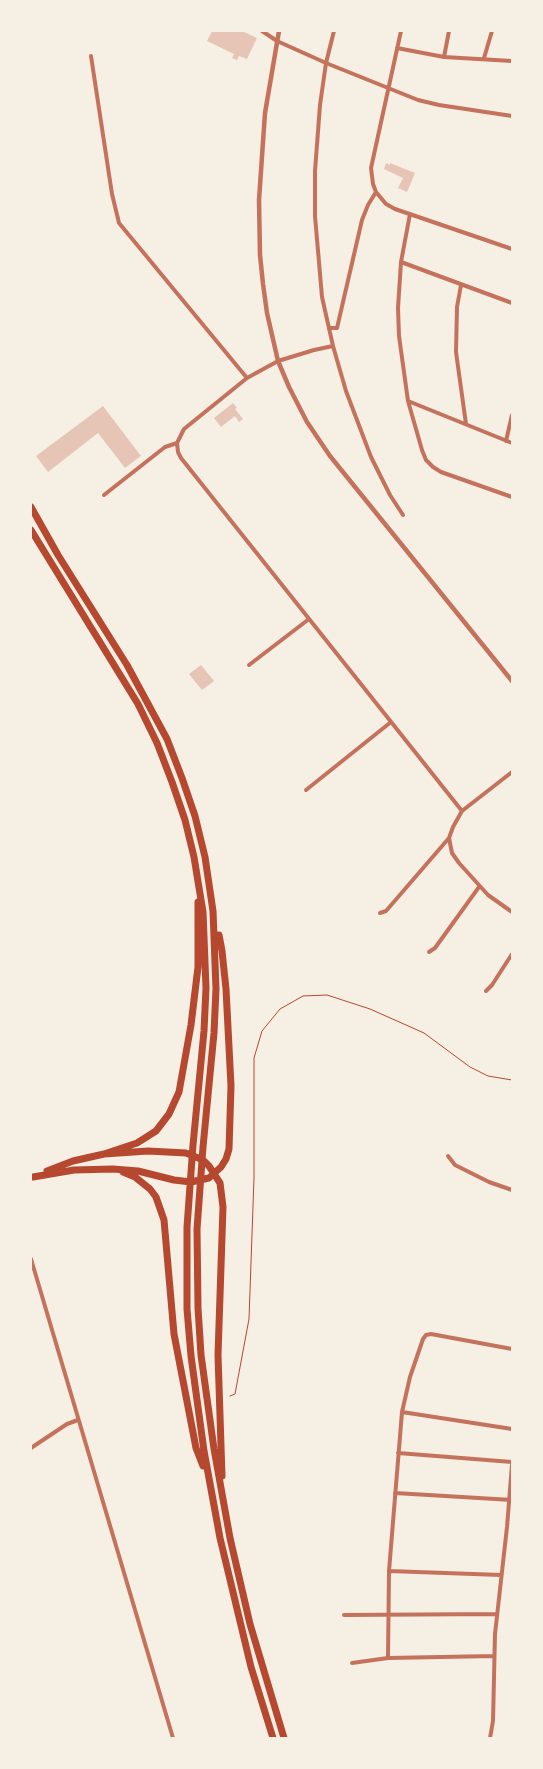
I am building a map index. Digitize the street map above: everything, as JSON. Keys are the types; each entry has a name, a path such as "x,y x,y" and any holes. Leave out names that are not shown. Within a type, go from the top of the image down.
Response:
{"highway":[{"path":"31,507 58,555 127,664 167,739 195,816 205,857 222,951 226,989 231,1105 229,1149 226,1159 212,1176 191,1182 138,1171 113,1169 74,1170 33,1177 73,1161 104,1154 136,1143 148,1137 163,1123 176,1098 191,1025 197,973 198,881"},
{"path":"31,530 118,670 138,704 157,743 185,820 198,881 205,930 206,988 204,1031 189,1196 186,1269 191,1356 210,1487 240,1626 273,1738"},
{"path":"214,911 216,969 214,1033 199,1197 197,1269 201,1355 222,1497 250,1624 284,1738"},
{"path":"104,1154 148,1151 178,1152 194,1156 210,1166 212,1176 223,1194 218,1355 222,1497"},
{"path":"113,1169 135,1177 144,1183 156,1197 161,1208 166,1233 171,1310 176,1350 196,1448 210,1487"}],"street":[{"path":"262,31 277,41 326,64 418,100 512,116"},
{"path":"279,31 265,113 259,200 260,255 263,284 267,313 278,361 307,422 330,456 512,681"},
{"path":"334,31 326,64 316,142 314,192 322,297 346,391 371,457 390,495 403,515"},
{"path":"401,31 370,168 376,192 386,204 512,250"},
{"path":"444,57 449,31"},
{"path":"484,58 492,31"},
{"path":"397,48 444,57 512,61"},
{"path":"92,56 112,194 119,223 247,378"},
{"path":"329,328 337,328 362,220 376,192"},
{"path":"410,214 401,262 398,308 401,355 408,401 422,450 426,460 442,472 512,497"},
{"path":"401,262 512,303"},
{"path":"461,285 457,307 456,352 466,424"},
{"path":"333,346 278,361 247,378 184,429 177,443 181,458 462,811"},
{"path":"408,401 512,443"},
{"path":"506,441 512,415"},
{"path":"104,495 165,447 177,443"},
{"path":"250,665 309,618"},
{"path":"306,790 391,722"},
{"path":"512,772 462,811 453,827 450,838 452,853 479,887 512,912"},
{"path":"380,913 386,911 450,838"},
{"path":"429,952 435,948 479,887"},
{"path":"486,991 512,954"},
{"path":"448,1156 455,1165 489,1182 512,1190"},
{"path":"31,1259 173,1738"},
{"path":"388,1658 389,1571 402,1412 410,1377 423,1338 431,1334 512,1349"},
{"path":"402,1412 512,1429"},
{"path":"31,1448 67,1424 78,1420"},
{"path":"398,1453 512,1463 510,1500 496,1614 493,1721 490,1738"},
{"path":"395,1494 510,1500"},
{"path":"389,1571 501,1575"},
{"path":"344,1615 496,1614"},
{"path":"352,1663 388,1658 494,1656"}],"path":[{"path":"230,1396 235,1394 248,1319 254,1178 254,1058 262,1031 280,1009 303,996 327,995 370,1009 424,1032 470,1067 488,1076 512,1080"}],"building":[{"path":"212,31 242,31 257,38 247,59 239,56 237,60 232,58 234,54 207,41"},
{"path":"386,163 415,173 407,192 398,188 403,178 384,169"},
{"path":"233,403 243,419 239,422 235,416 221,427 214,418"},
{"path":"103,406 141,456 125,468 98,433 48,472 36,456"},
{"path":"201,665 214,681 202,690 189,674"}]}
